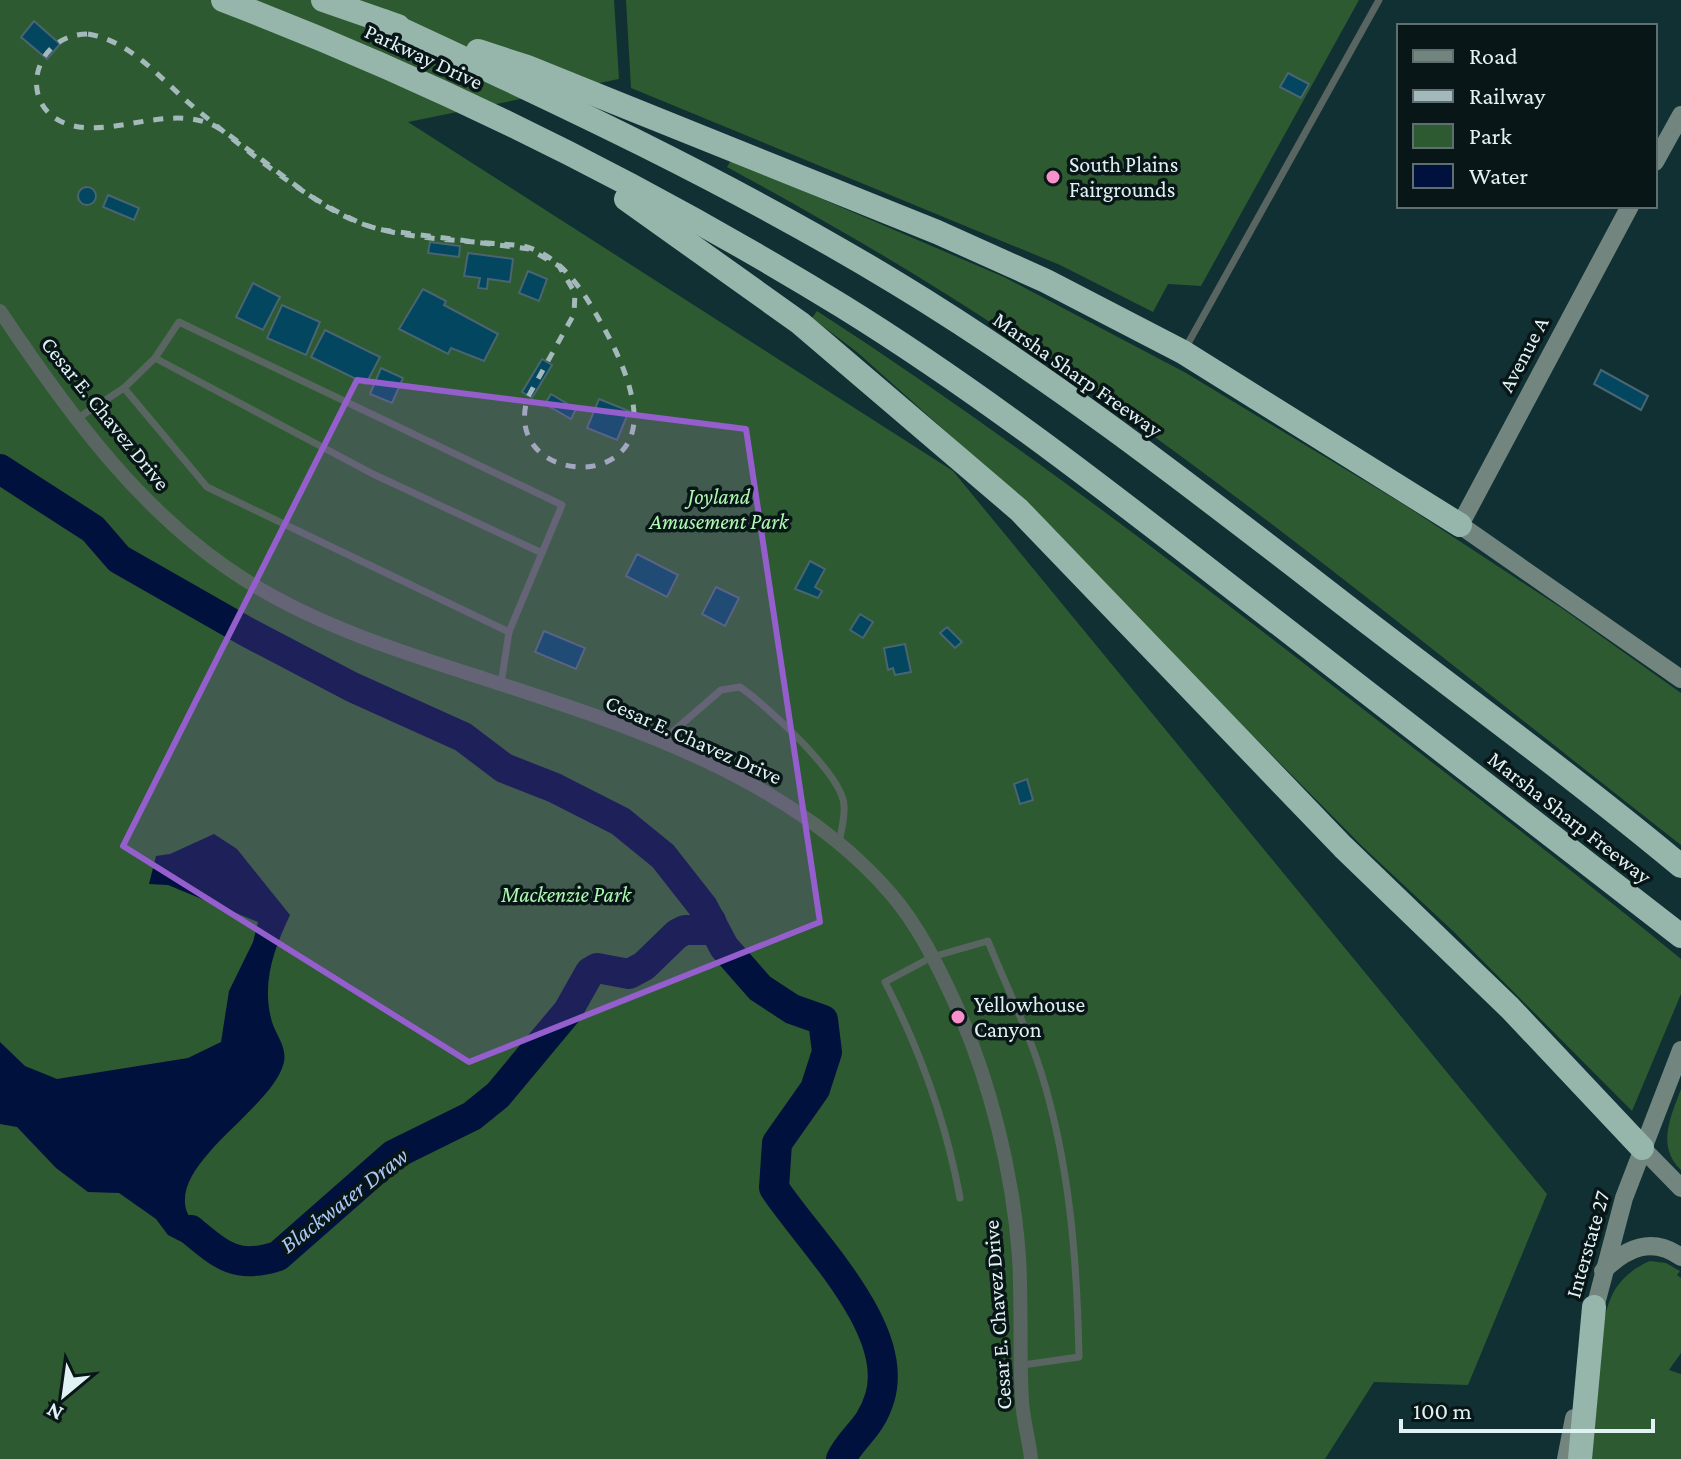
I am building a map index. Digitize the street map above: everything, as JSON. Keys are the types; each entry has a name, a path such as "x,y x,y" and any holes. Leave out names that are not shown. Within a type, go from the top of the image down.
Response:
{"highway":[{"name":"Parkway Drive","path":"223,0 423,83 555,149"},
{"name":"Parkway Drive","path":"323,0 383,21"},
{"name":"Marsha Sharp Freeway","path":"383,21 615,129 753,200 898,284 998,348 1142,449 1681,866"},
{"path":"383,21 527,67 937,232 1046,281 1183,352 1460,525"},
{"name":"Marsha Sharp Freeway","path":"555,149 749,252 844,308 983,400 1099,484 1681,936"},
{"path":"555,149 800,323 1019,510 1343,847 1510,1008 1642,1148"},
{"path":"1580,1459 1594,1307"}],"main road":[{"path":"1657,158 1681,115"},
{"name":"Avenue A","path":"1460,525 1629,208"},
{"path":"1460,525 1681,679"},
{"name":"Interstate 27","path":"1566,1459 1602,1271 1642,1148 1680,1052"},
{"path":"1642,1148 1681,1188"},
{"path":"1602,1271 1621,1253 1636,1247 1668,1248 1681,1257"}],"street":[{"name":"Cesar E. Chavez Drive","path":"0,311 78,418 147,502 178,531 248,582 349,632 660,743 767,794 839,843 895,897 932,957 971,1041 998,1136 1018,1253 1022,1402 1031,1459"}],"lane":[{"path":"1183,352 1379,0"},
{"path":"78,418 124,388 155,358 179,322 562,505 509,632 501,684"},
{"path":"155,358 373,474 542,553"},
{"path":"124,388 207,487 509,632"},
{"path":"660,743 721,690 740,687 796,736 828,772 845,804 839,843"},
{"path":"960,1198 928,1075 885,982 932,957 988,941 1041,1072 1070,1196 1077,1270 1079,1357 1023,1365"}],"highlighted area":[{"path":"357,380 746,429 820,922 469,1062 123,846"}],"green space":[{"name":"Mackenzie Park","path":"0,0 614,0 619,79 408,122 953,471 1547,1194 1468,1385 1374,1382 1325,1459 0,1459"},
{"name":"South Plains Fairgrounds","path":"626,0 1359,0 1201,286 1168,284 1153,312 1060,265 631,88"},
{"path":"731,160 1004,277 1186,373 1403,504 1560,607 1681,693 1681,845 1283,532 1120,412 923,280 727,167"},
{"path":"817,311 1008,441 1131,532 1499,814 1681,959 1681,994 1632,1111 1455,933 1363,847 1000,480 857,352 812,318"},
{"path":"1681,1089 1681,1170 1673,1161 1667,1141 1670,1120"},
{"path":"1650,1261 1666,1263 1680,1271 1677,1275 1681,1278 1681,1353 1669,1370 1681,1374 1681,1459 1584,1459 1594,1370 1609,1302 1623,1279"}],"water":[{"path":"214,834 237,849 290,915 274,954 268,994 272,1022 283,1046 284,1062 276,1080 262,1098 207,1155 193,1174 186,1193 190,1218 221,1255 213,1258 168,1235 156,1219 119,1193 88,1192 56,1168 17,1127 0,1124 0,1042 25,1066 57,1079 188,1058 221,1042 229,991 253,942 258,922 168,885 149,884 156,856 170,854"}],"building":[{"path":"34,21 60,44 47,59 21,37"},
{"path":"1288,73 1309,84 1301,98 1280,87"},
{"path":"87,187 96,196 87,205 78,196"},
{"path":"108,195 139,208 134,220 103,207"},
{"path":"430,242 460,246 459,257 428,253"},
{"path":"468,253 513,259 510,282 488,279 487,289 478,288 480,278 464,276"},
{"path":"528,271 547,279 539,301 519,293"},
{"path":"253,283 280,297 263,330 236,317"},
{"path":"423,289 446,301 444,305 498,334 484,361 451,348 448,354 399,329"},
{"path":"282,305 320,322 306,355 267,338"},
{"path":"325,330 380,357 366,384 311,357"},
{"path":"542,359 552,365 532,398 522,392"},
{"path":"381,368 403,378 392,403 370,394"},
{"path":"1601,370 1648,396 1641,410 1594,384"},
{"path":"551,394 576,409 571,419 545,404"},
{"path":"599,399 629,411 617,440 587,428"},
{"path":"637,554 678,575 667,597 626,576"},
{"path":"810,561 825,569 815,587 822,591 818,598 795,589"},
{"path":"716,587 739,598 725,626 702,614"},
{"path":"860,614 873,622 863,638 850,630"},
{"path":"947,627 962,642 955,648 940,633"},
{"path":"544,631 585,648 576,669 535,652"},
{"path":"905,644 911,672 895,675 893,668 888,670 884,648"},
{"path":"1027,779 1033,800 1020,804 1014,784"}],"waterway":[{"path":"0,469 93,529 119,559 247,632 352,687 463,737 504,768 555,788 620,821 663,856 703,907 724,947 760,988 792,1009 823,1020 827,1052 815,1089 777,1143 774,1188 848,1287 877,1343 883,1370 880,1397 867,1425 841,1459"},
{"name":"Blackwater Draw","path":"191,1230 211,1247 240,1261 278,1256 393,1155 472,1116 498,1095 568,1011 590,972 597,968 629,974 644,966 677,934 685,930 705,930 711,921"}],"railway":[{"path":"88,34 69,37 54,46 38,72 37,88 41,102 51,115 67,124 101,128 176,118 213,125 223,131 228,135 299,188 314,199 347,218 365,225 383,230 529,249 559,266 575,293 574,314 528,397 525,425 534,446 551,460 573,466 596,466 616,457 630,439 633,401 617,353 578,286 560,266 549,257 524,246 505,244 484,243 461,241 438,239 415,236 393,232 373,227 356,221 313,198 293,184 273,170 234,140 215,124 196,109 133,54 104,38 88,34"}],"place":[{"name":"South Plains Fairgrounds","path":"1053,177"},
{"name":"Yellowhouse Canyon","path":"958,1017"}],"park label":[{"name":"Joyland Amusement Park","path":"719,508"}]}
